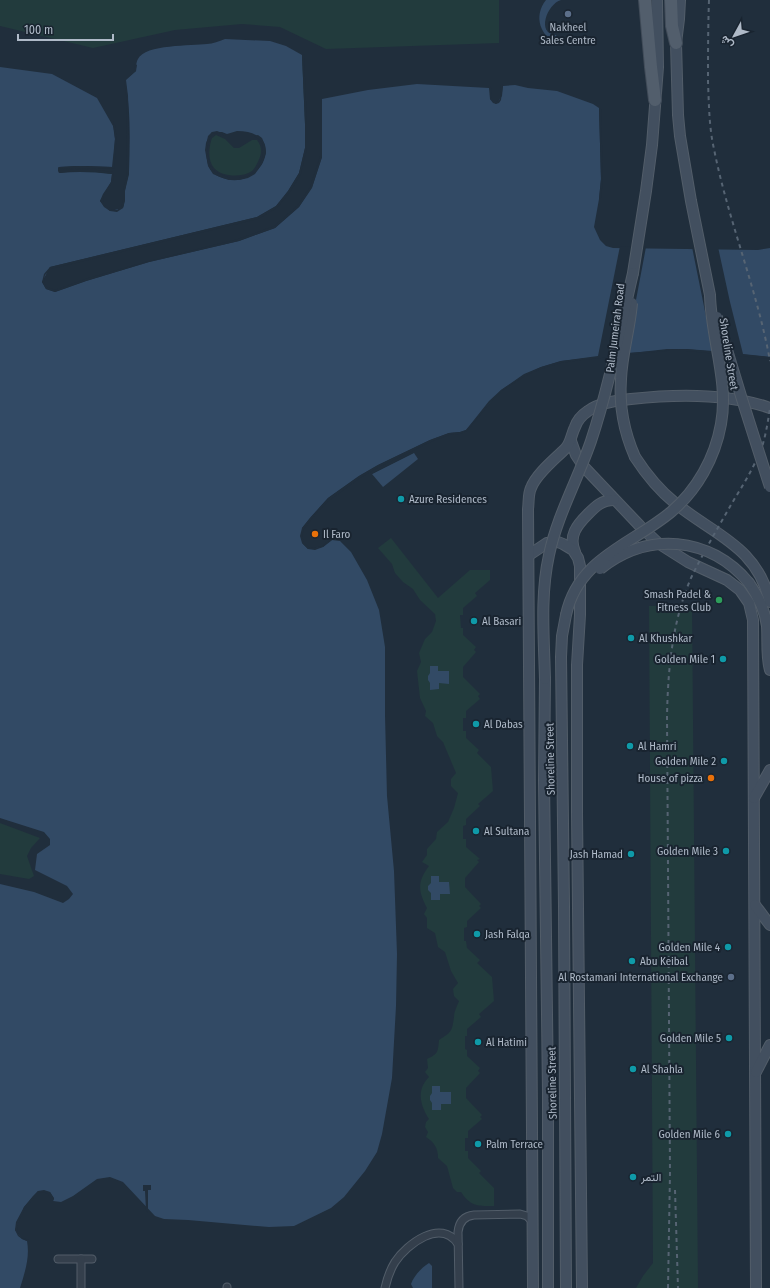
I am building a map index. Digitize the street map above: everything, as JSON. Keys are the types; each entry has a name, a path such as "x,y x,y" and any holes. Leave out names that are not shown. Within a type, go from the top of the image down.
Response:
{"main road":[{"path":"645,0 655,100"},
{"name":"Palm Jumeirah Road","path":"657,0 658,56 650,168 633,273 632,307 620,388 621,408 628,438 635,457 656,486 674,502 742,551 758,572 766,588 770,602"},
{"path":"671,0 672,22 676,43"},
{"path":"680,0 676,43 678,115 691,202 710,295 770,487"},
{"name":"Shoreline Street","path":"548,1288 544,594 549,555 556,530 582,465 597,421 608,382 633,273"},
{"name":"Shoreline Street","path":"566,1288 561,647 569,604 573,593 581,580 606,555 661,519 679,504 700,478 711,458 721,425 724,397 723,380 712,317 710,295"},
{"path":"533,1288 529,493 531,486 537,478 571,441 575,427 583,414 596,406 664,396 706,396 734,399 770,408"},
{"path":"571,441 576,455 584,467 614,500 658,543 688,562 734,585 740,590 749,603 753,620 756,1288"},
{"path":"582,1288 577,813 577,665 581,570 580,562 572,540 577,526 599,504 606,500 614,500"},
{"path":"529,555 542,546 552,542 558,542 568,546 576,554"},
{"path":"566,615 584,587 600,568 626,552 650,545 675,544 703,549 736,569 749,583 757,596 765,618 770,670"},
{"path":"754,798 770,770"},
{"path":"530,802 544,782"},
{"path":"563,789 577,813"},
{"path":"564,906 574,884 578,879"},
{"path":"755,905 770,926"},
{"path":"531,906 546,929"},
{"path":"564,998 579,1019"},
{"path":"755,1074 770,1045"},
{"path":"532,1092 547,1068"}],"street":[{"path":"459,1288 458,1232 459,1224 464,1218 470,1215 520,1214 527,1216 533,1222"},
{"path":"385,1288 388,1276 396,1262 406,1249 419,1239 435,1233 442,1233 451,1237 458,1244"},
{"path":"58,1259 92,1260"},
{"path":"81,1259 81,1288"}],"green space":[{"path":"0,0 499,0 499,43 326,49 280,27 242,24 175,30 93,48 0,26"},
{"path":"216,135 225,139 234,148 239,148 252,140 257,140 260,146 261,155 255,168 243,175 232,176 222,173 214,168 210,161 209,149 212,138"},
{"path":"391,538 438,598 470,570 490,570 490,580 475,593 477,596 463,608 463,615 460,615 463,635 476,647 474,650 476,652 463,667 463,677 480,694 478,696 480,699 466,711 466,718 463,718 463,731 466,731 466,738 479,750 477,753 491,767 493,791 478,804 480,806 466,819 466,825 463,826 463,839 466,839 466,847 480,859 477,860 479,862 465,878 465,887 481,904 479,906 481,908 467,921 467,927 464,928 464,941 466,941 467,948 480,960 477,963 492,977 494,1001 479,1014 481,1017 467,1029 467,1036 465,1036 465,1049 467,1050 467,1056 480,1068 478,1071 480,1073 466,1088 466,1098 482,1115 480,1117 482,1119 468,1131 468,1138 465,1138 465,1151 468,1151 468,1158 481,1171 479,1173 494,1188 494,1206 475,1205 468,1201 461,1192 457,1192 453,1188 447,1166 438,1158 435,1146 426,1137 428,1132 425,1127 426,1122 429,1119 423,1108 421,1092 422,1087 429,1077 425,1072 428,1068 427,1059 433,1056 438,1050 439,1040 451,1031 455,1011 459,1001 454,996 453,989 458,983 451,971 445,952 438,947 435,933 427,928 427,918 424,914 427,908 422,897 420,887 422,877 429,866 422,862 427,855 427,849 436,839 437,832 448,822 458,793 451,786 451,779 456,773 443,742 437,736 433,723 425,716 426,711 420,698 417,671 421,662 419,653 425,639 432,632 436,621 435,614 420,600 413,589 403,582 395,573 392,564 378,548"},
{"path":"692,605 698,1288 636,1288 653,1263 649,606"},
{"path":"0,823 40,838 31,848 27,856 34,876 29,879 0,874"}],"water":[{"path":"546,0 561,0 552,7 548,13 545,25 546,30 556,35 559,44 552,41 547,36 540,25 540,13"},
{"path":"225,39 270,41 286,46 302,55 305,148 299,173 288,191 276,206 257,217 50,267 42,282 46,289 55,292 149,262 239,241 275,228 299,207 312,187 322,157 322,99 368,90 417,84 489,88 490,99 496,104 502,96 503,86 515,85 557,91 593,104 599,108 601,179 594,227 600,240 606,246 613,248 758,250 770,248 770,357 686,349 667,349 561,361 541,367 524,375 501,390 466,430 449,433 430,440 378,465 359,476 328,498 310,518 302,528 302,543 308,549 323,547 332,540 340,541 351,552 367,580 379,610 385,647 387,796 394,871 397,954 392,1078 382,1134 377,1152 365,1171 344,1197 331,1208 294,1226 269,1227 164,1219 155,1216 123,1182 110,1177 97,1179 73,1196 61,1202 53,1201 54,1198 50,1192 38,1191 24,1207 15,1230 22,1239 27,1241 28,1247 24,1276 20,1288 0,1288 0,884 34,892 63,903 73,894 67,886 35,870 37,854 50,845 50,839 44,832 0,818 0,67 52,74 97,98 113,126 115,139 113,167 88,166 58,168 60,173 86,172 112,174 111,182 100,201 110,211 123,208 124,204 129,172 130,138 125,80 136,71 136,63 138,59 142,54 159,48 209,44","holes":["237,131 253,133 262,140 266,149 264,159 259,168 250,176 239,180 226,179 212,172 209,167 206,152 206,143 212,132 222,132 227,134"]},
{"path":"414,453 418,459 383,487 372,474"},
{"path":"430,666 438,666 438,671 449,671 449,684 439,683 439,689 430,690 428,676 430,673"},
{"path":"431,876 439,876 439,882 449,882 450,894 440,894 440,900 431,900 431,893 428,890 428,886 431,883"},
{"path":"432,1086 440,1086 440,1092 451,1092 451,1104 441,1104 441,1110 432,1110 430,1096 432,1093"},
{"path":"429,1263 432,1266 432,1288 413,1288 411,1284 414,1278"}],"pier":[{"path":"304,54 307,148 301,174 290,192 277,208 258,219 51,269 45,275 44,281 47,287 55,290 85,279 149,261 238,239 274,226 297,206 310,187 320,156 320,99 322,97 322,157 312,188 299,207 275,228 239,241 149,262 55,292 46,289 42,282 44,274 50,267 257,217 276,206 288,191 299,173 305,148 302,55"},
{"path":"135,64 137,65 136,71 126,80 128,96 129,174 125,191 125,201 123,208 117,212 110,211 104,207 100,201 111,182 112,174 89,171 59,173 58,168 74,166 112,167 115,139 113,121 117,139 114,169 74,168 60,170 89,169 113,172 113,182 104,195 103,201 106,206 111,209 117,210 121,207 127,173 126,96 124,80 134,70"},
{"path":"503,84 501,100 499,103 493,103 490,99 490,86 492,98 496,102 500,99 501,85"},
{"path":"599,108 601,109 603,179 601,198 599,199 601,179"},
{"path":"217,131 225,134 226,136 217,133 210,137 207,150 210,165 215,172 230,178 248,176 258,168 262,158 263,145 260,140 254,136 258,135 262,138 266,153 262,164 255,174 248,178 229,180 213,174 208,166 205,150 208,136 212,132"},
{"path":"620,246 646,247 626,353 686,349 713,351 692,247 718,247 743,354 770,357 770,359 686,351 667,351 561,363 541,369 525,376 502,391 467,431 460,434 449,435 431,442 379,467 360,478 330,500 318,511 304,529 302,536 304,542 309,547 315,548 322,546 332,538 332,540 323,547 315,550 308,549 302,543 300,536 302,528 310,518 328,498 359,476 378,465 430,440 449,433 466,430 489,401 501,390 524,374 561,361 598,356"},
{"path":"413,451 415,452 370,475 371,472"},
{"path":"143,1185 151,1185 151,1190 148,1190 148,1213 146,1210 145,1191 143,1191"},
{"path":"44,1190 50,1192 54,1199 53,1201 48,1194 43,1192 39,1193 26,1208 18,1223 17,1230 19,1235 22,1238 29,1240 27,1241 18,1236 15,1230 16,1222 24,1207 33,1196 38,1191"}],"railway":[{"path":"709,0 708,82 712,141 727,202 758,307 770,361"},
{"path":"668,1288 670,1173 667,716 670,663 679,612 691,578 756,460 762,447 770,408"},
{"path":"675,1190 678,1288"}],"place":[{"name":"Nakheel Sales Centre","path":"568,14"},
{"name":"Azure Residences","path":"401,499"},
{"name":"Il Faro","path":"315,534"},
{"name":"Smash Padel & Fitness Club","path":"719,600"},
{"name":"Al Basari","path":"474,621"},
{"name":"Al Khushkar","path":"631,638"},
{"name":"Golden Mile 1","path":"723,659"},
{"name":"Al Dabas","path":"476,724"},
{"name":"Al Hamri","path":"630,746"},
{"name":"Golden Mile 2","path":"724,761"},
{"name":"House of pizza","path":"711,778"},
{"name":"Al Sultana","path":"476,831"},
{"name":"Golden Mile 3","path":"726,851"},
{"name":"Jash Hamad","path":"631,854"},
{"name":"Jash Falqa","path":"477,934"},
{"name":"Golden Mile 4","path":"728,947"},
{"name":"Abu Keibal","path":"632,961"},
{"name":"Al Rostamani International Exchange","path":"731,977"},
{"name":"Golden Mile 5","path":"729,1038"},
{"name":"Al Hatimi","path":"478,1042"},
{"name":"Al Shahla","path":"633,1069"},
{"name":"Golden Mile 6","path":"728,1134"},
{"name":"Palm Terrace","path":"478,1144"},
{"name":"التمر","path":"633,1177"}]}
